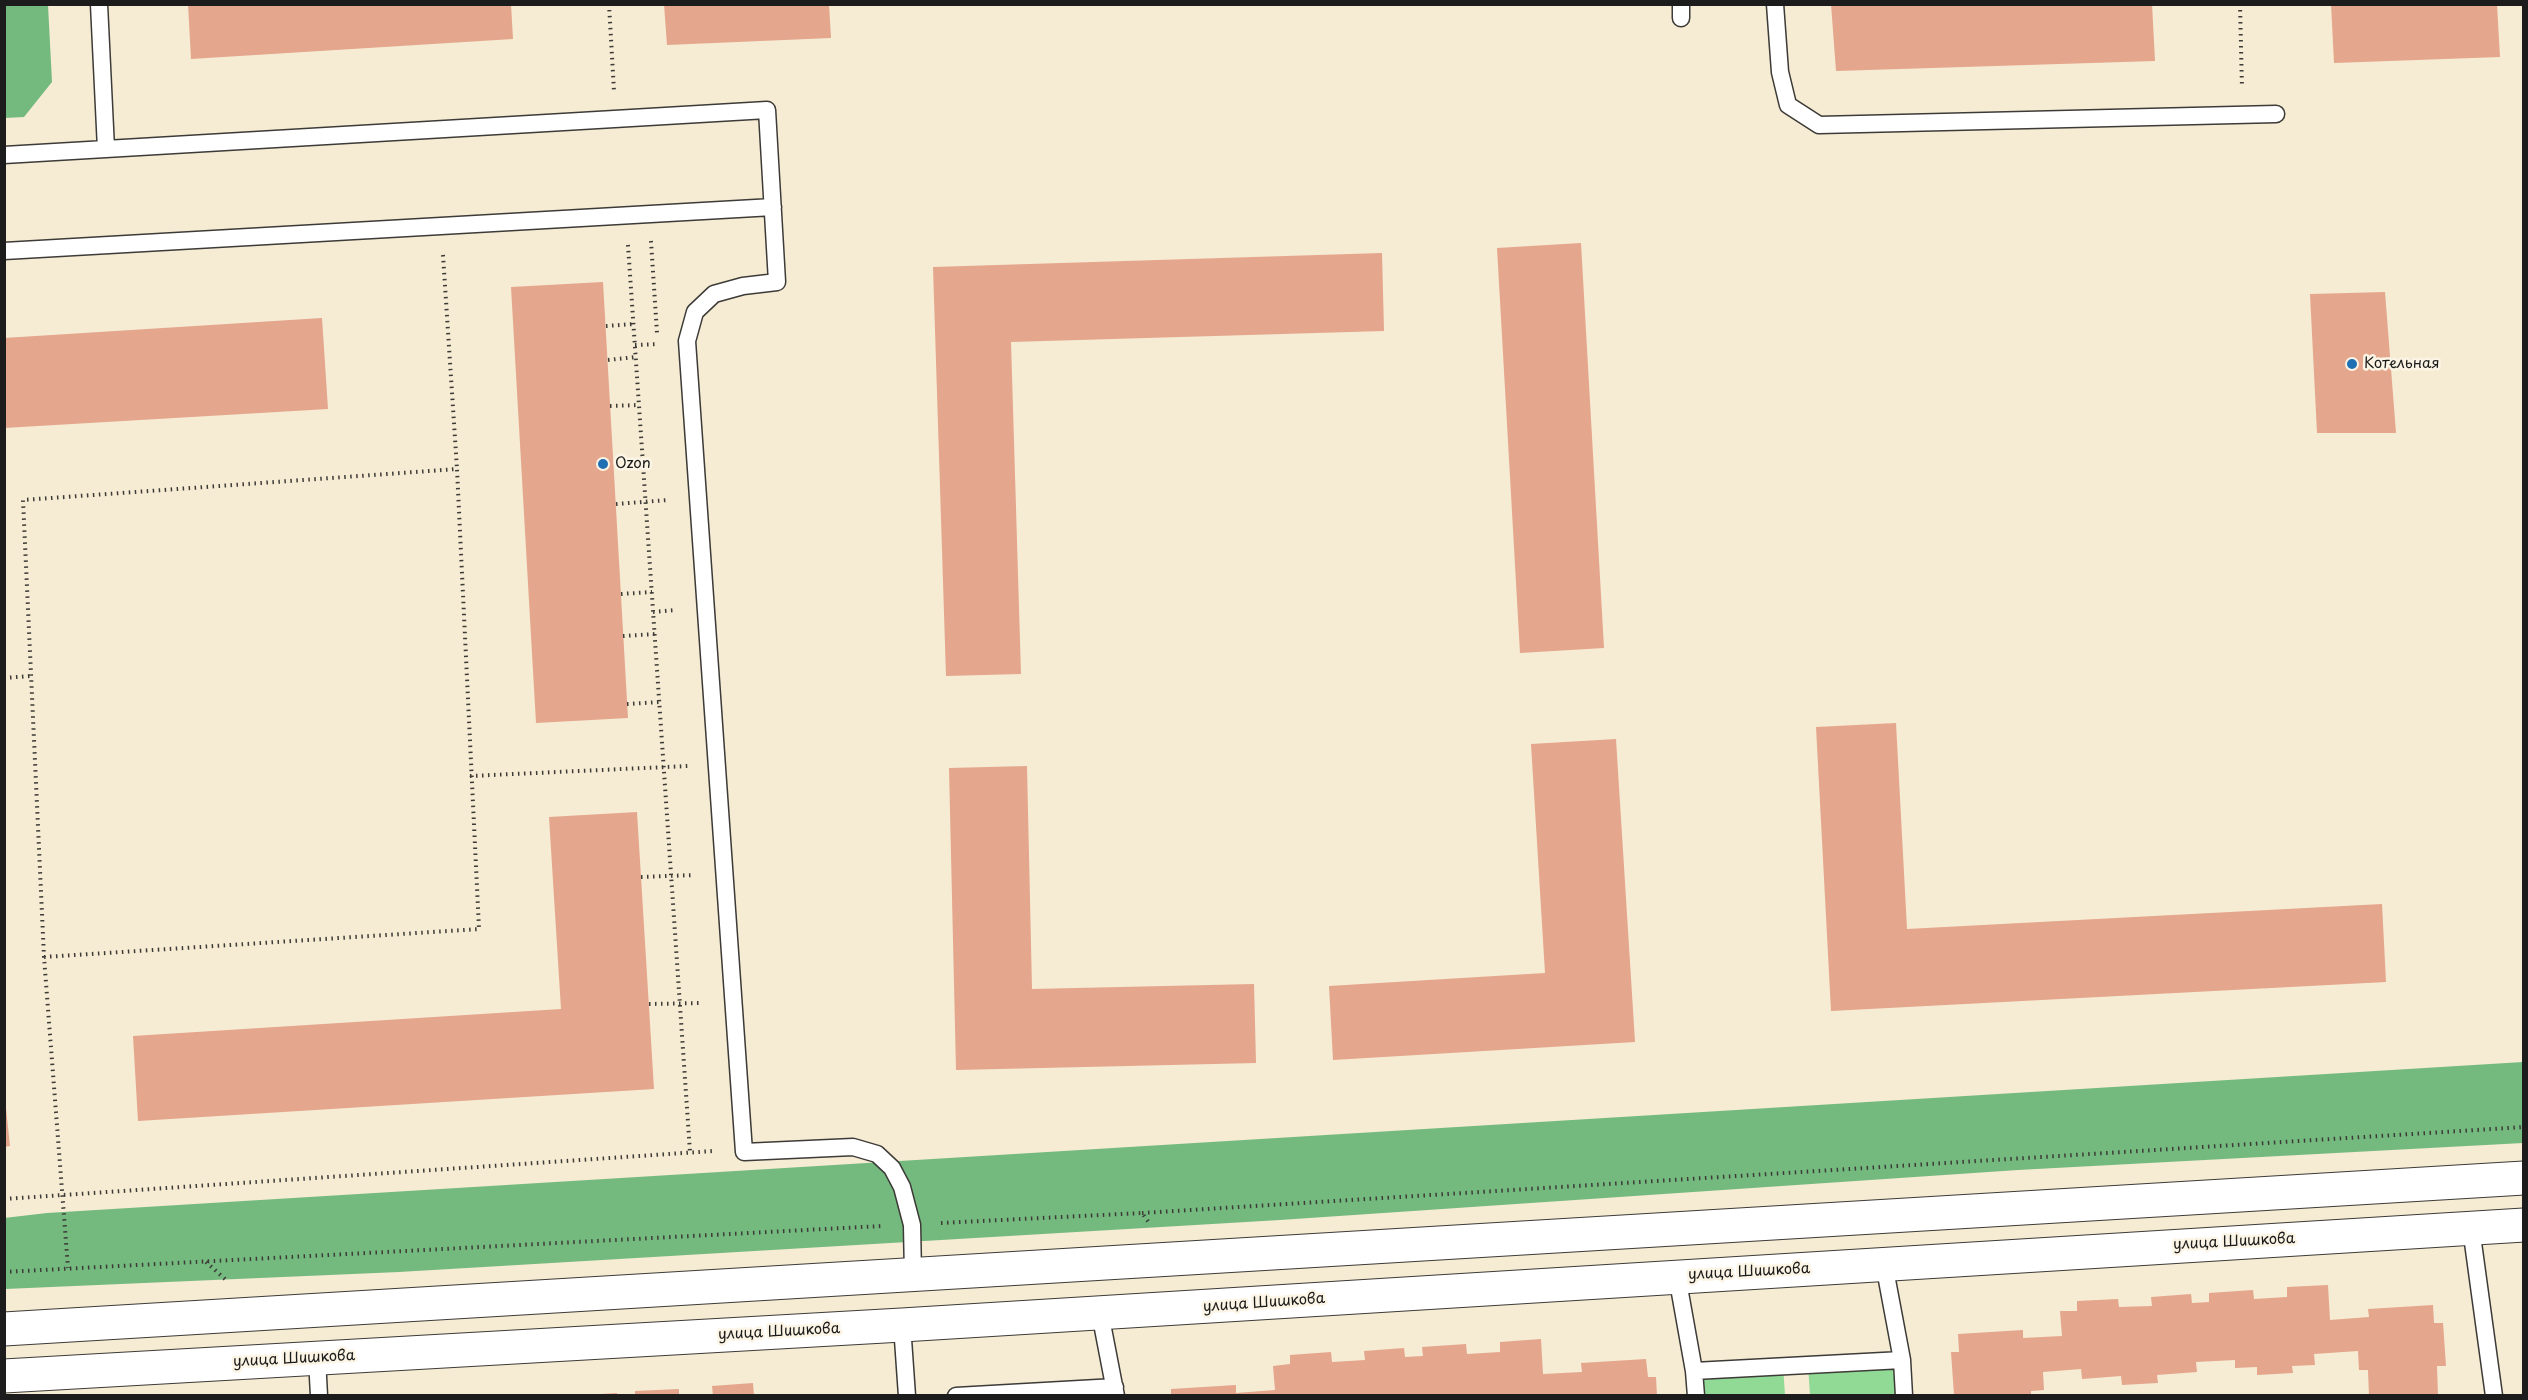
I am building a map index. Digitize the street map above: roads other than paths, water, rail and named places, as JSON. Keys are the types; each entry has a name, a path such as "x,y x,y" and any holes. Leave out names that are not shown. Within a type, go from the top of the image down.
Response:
{"street":[{"path":"4,1329 2523,1178"},
{"name":"улица Шишкова","path":"4,1376 902,1325 2523,1225"}],"lane":[{"path":"99,4 106,149"},
{"path":"1775,4 1780,72 1788,105 1820,125 2276,114"},
{"path":"4,155 767,110 777,282 743,286 714,294 695,312 687,341 744,1152 853,1147 877,1154 892,1168 902,1187 912,1225 913,1275"},
{"path":"4,251 440,224 772,207"},
{"path":"2471,1228 2494,1395"},
{"path":"1884,1264 1902,1360 1904,1395"},
{"path":"1677,1276 1694,1371 1696,1395"},
{"path":"956,1395 1116,1391 1100,1313"},
{"path":"902,1325 907,1395"},
{"path":"317,1358 319,1395"},
{"path":"1694,1371 1902,1360"}],"place":[{"name":"Котельная","path":"2352,364"},
{"name":"Ozon","path":"603,464"}]}
